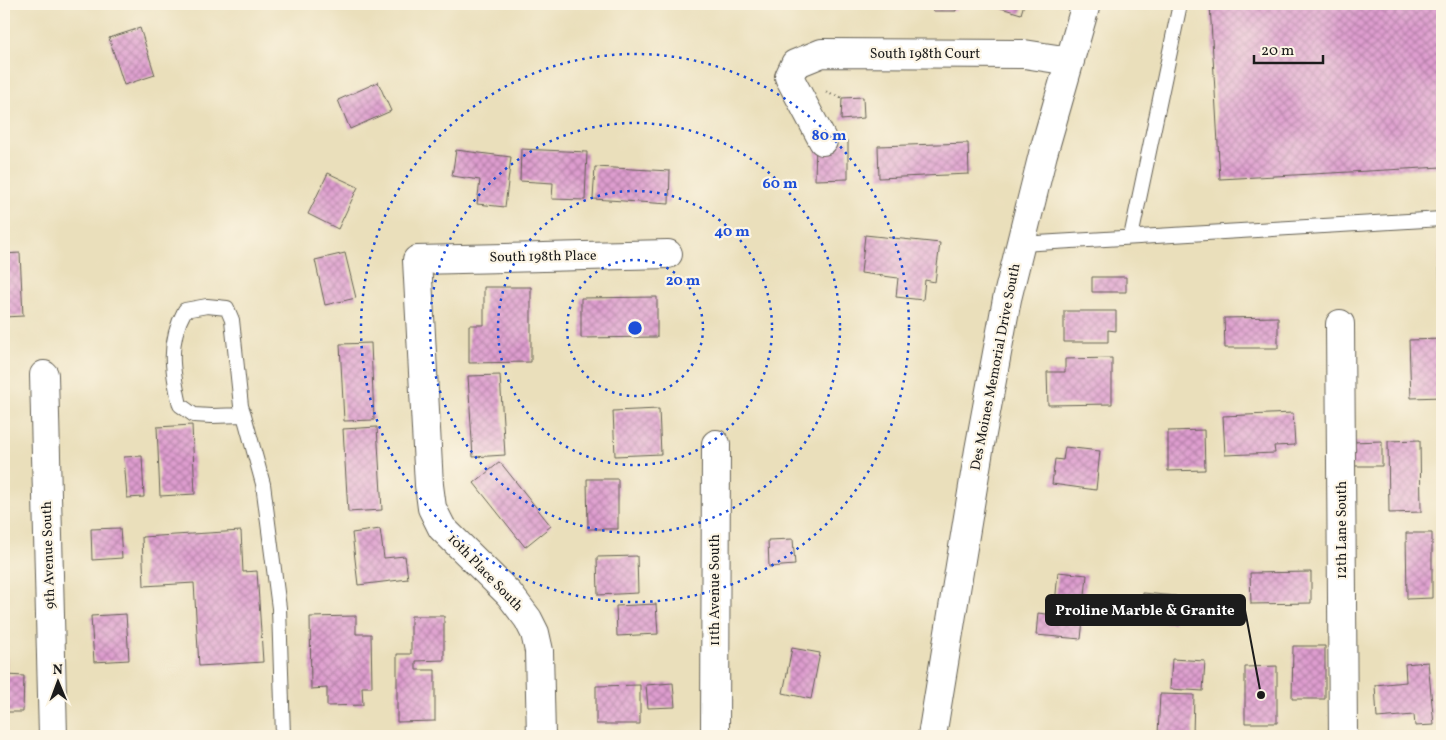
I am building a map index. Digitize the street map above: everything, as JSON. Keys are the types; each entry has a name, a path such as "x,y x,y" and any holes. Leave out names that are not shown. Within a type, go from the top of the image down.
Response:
{"street":[{"name":"Des Moines Memorial Drive South","path":"932,736 984,422 1007,299 1043,154 1086,4"},
{"name":"South 198th Court","path":"823,141 789,77 795,64 822,53 1024,54 1070,61"},
{"name":"South 198th Place","path":"417,260 668,254"},
{"name":"10th Place South","path":"417,260 429,485 432,508 442,528 509,594 528,619 535,633 539,651 540,736"},
{"name":"12th Lane South","path":"1340,324 1343,736"},
{"name":"9th Avenue South","path":"44,375 54,736"},
{"name":"11th Avenue South","path":"714,736 716,444"}],"lane":[{"path":"1132,238 1180,4"},
{"path":"1021,244 1442,219"},
{"path":"244,414 194,415 180,405 174,382 172,346 179,321 185,310 207,306 227,308 232,320 241,406 244,414 263,484 279,608 283,736"}],"building":[{"path":"933,4 956,4 956,11 933,11"},
{"path":"988,4 1024,4 1021,14"},
{"path":"1210,4 1442,4 1442,167 1220,179"},
{"path":"140,28 155,75 124,85 109,38"},
{"path":"378,82 391,111 350,129 338,100"},
{"path":"863,97 864,118 841,120 842,98"},
{"path":"816,141 848,141 848,179 815,180"},
{"path":"968,143 969,174 879,178 878,146"},
{"path":"521,149 587,152 585,200 552,199 553,183 520,181"},
{"path":"456,150 511,157 505,207 477,204 480,180 452,176"},
{"path":"595,167 670,171 669,204 593,199"},
{"path":"328,173 358,187 338,229 308,214"},
{"path":"865,235 940,243 935,282 925,280 923,300 896,297 898,278 861,273"},
{"path":"1439,251 1442,251 1442,317 1440,317"},
{"path":"20,253 23,316 4,317 4,254"},
{"path":"345,253 356,298 325,305 315,260"},
{"path":"1092,277 1126,277 1126,292 1092,292"},
{"path":"484,287 531,287 531,362 469,363 469,325 484,325"},
{"path":"657,297 657,337 581,338 581,298"},
{"path":"1064,311 1116,311 1116,331 1108,330 1108,342 1064,342"},
{"path":"1278,317 1278,348 1225,348 1224,318"},
{"path":"1442,339 1442,397 1411,398 1409,340"},
{"path":"371,343 374,420 344,421 340,344"},
{"path":"1112,358 1112,404 1048,405 1047,372 1065,372 1065,359"},
{"path":"500,375 505,455 473,457 468,376"},
{"path":"659,409 661,454 615,456 613,411"},
{"path":"1293,413 1295,445 1274,446 1275,453 1225,455 1223,416"},
{"path":"192,425 195,494 160,496 157,427"},
{"path":"377,427 382,510 348,512 343,429"},
{"path":"1204,430 1205,470 1168,471 1168,431"},
{"path":"1420,440 1421,512 1389,513 1388,441"},
{"path":"1382,441 1382,466 1351,466 1351,442"},
{"path":"1065,447 1100,451 1096,490 1052,484 1055,459 1063,460"},
{"path":"142,456 144,497 127,498 124,457"},
{"path":"500,462 551,526 525,547 474,483"},
{"path":"587,479 618,479 618,529 588,529"},
{"path":"120,528 122,558 92,560 91,529"},
{"path":"380,529 384,558 405,556 408,579 358,585 352,533"},
{"path":"241,531 243,572 257,571 263,662 199,666 194,583 144,586 142,537"},
{"path":"1406,533 1432,533 1432,598 1407,599"},
{"path":"793,539 795,565 769,567 768,540"},
{"path":"637,556 638,593 598,595 597,557"},
{"path":"1058,572 1087,575 1085,596 1093,597 1092,611 1084,611 1081,639 1036,635 1038,613 1054,615"},
{"path":"1311,572 1311,603 1251,604 1250,573"},
{"path":"1143,593 1176,596 1174,623 1141,621"},
{"path":"656,604 658,634 617,636 616,606"},
{"path":"126,614 129,660 94,662 91,616"},
{"path":"356,616 356,634 371,634 372,687 362,687 363,705 327,706 327,688 311,689 310,617"},
{"path":"411,616 444,616 444,660 416,661 416,670 435,670 435,721 397,722 397,654 411,654"},
{"path":"1293,646 1325,646 1325,699 1292,699"},
{"path":"792,648 820,653 811,699 783,693"},
{"path":"4,657 7,657 7,675 24,676 23,712 4,712"},
{"path":"1172,659 1205,661 1203,691 1170,689"},
{"path":"1428,662 1434,725 1415,726 1414,715 1377,718 1375,685 1406,682 1405,664"},
{"path":"1277,666 1277,723 1245,723 1245,667"},
{"path":"673,683 675,707 648,708 646,685"},
{"path":"640,685 640,724 596,724 596,686"},
{"path":"1160,694 1194,695 1193,736 1158,734"}],"place":[{"name":"Proline Marble & Granite","path":"1261,695"}]}
